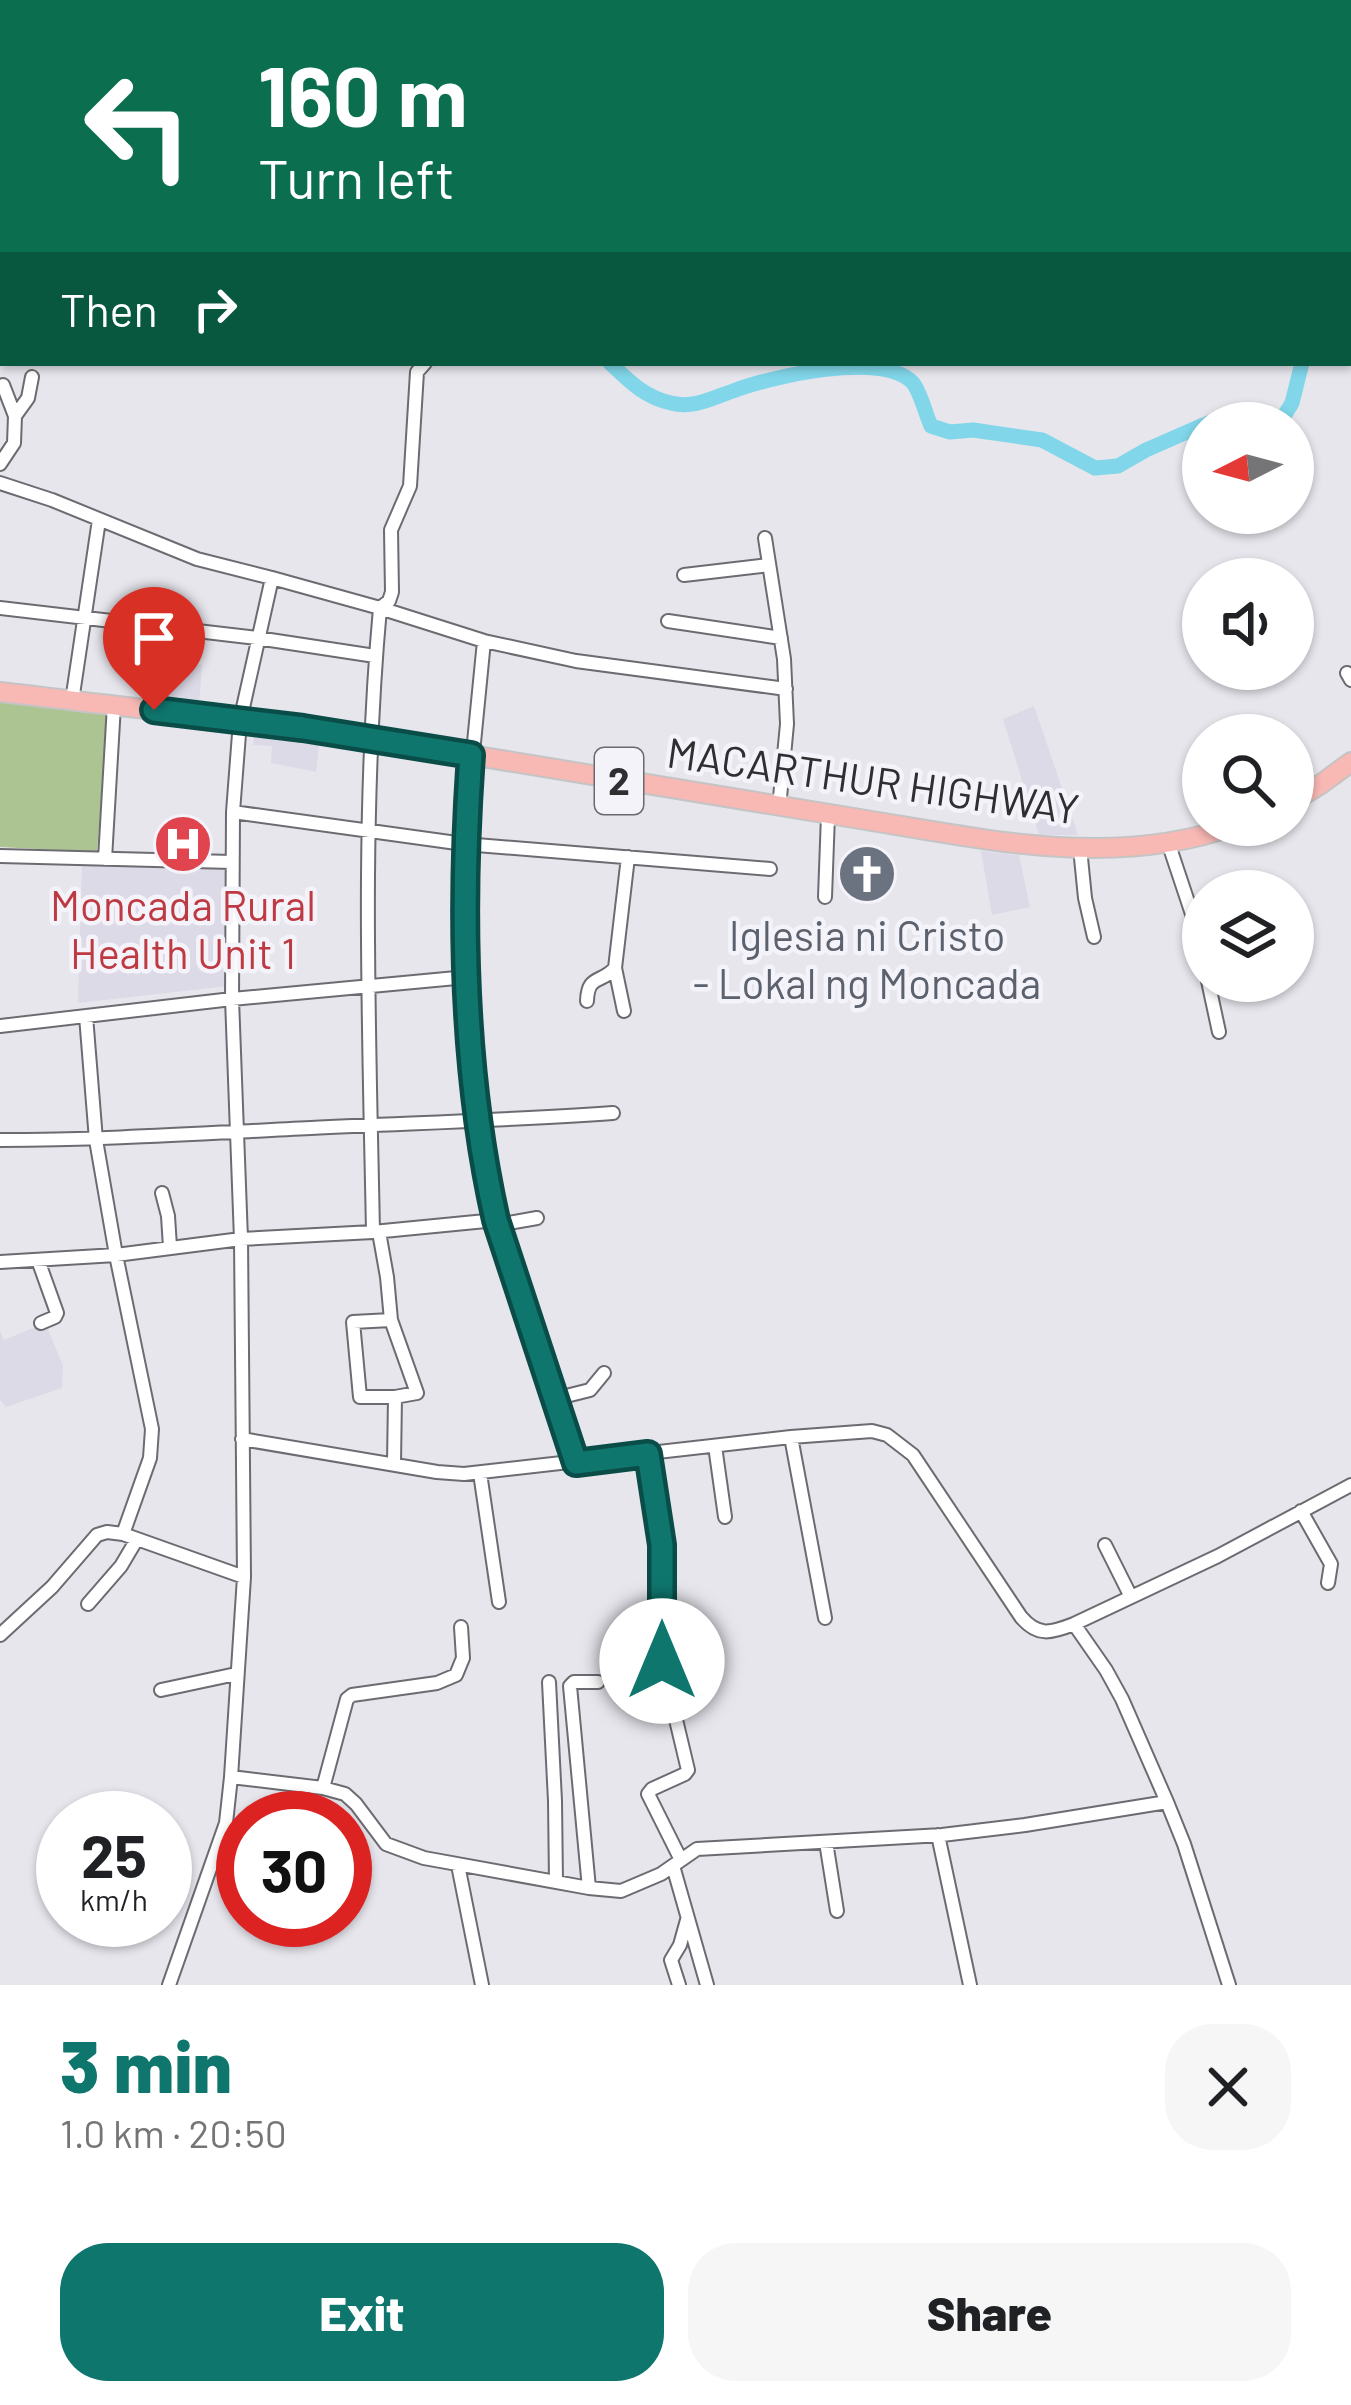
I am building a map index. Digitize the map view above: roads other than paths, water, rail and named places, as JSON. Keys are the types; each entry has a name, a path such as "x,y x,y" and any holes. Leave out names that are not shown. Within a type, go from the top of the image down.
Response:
{"highway":[{"name":"MACARTHUR HIGHWAY","path":"0,692 370,739 940,834 1080,848 1143,846 1182,838"},
{"path":"1314,788 1351,762"}],"street":[{"path":"391,1320 352,1324 360,1397 414,1395 416,1390 391,1320 388,1277 376,1232 366,986 366,832 380,608 392,592 391,530 410,486 417,372 422,366"},
{"path":"15,416 28,398 32,377"},
{"path":"0,464 14,443 15,416 3,385"},
{"path":"0,483 197,560 484,641 576,661 786,689"},
{"path":"72,701 99,520"},
{"path":"765,538 786,689 779,808"},
{"path":"684,575 769,565"},
{"path":"170,1985 226,1823 231,1777 244,1577 241,1239 232,999 233,812 240,721 272,578"},
{"path":"0,608 375,656"},
{"path":"668,621 781,638"},
{"path":"484,641 464,844 467,977 478,1123 496,1223 576,1463"},
{"path":"105,859 114,705"},
{"path":"233,812 464,844 770,869"},
{"path":"825,897 828,815"},
{"path":"1168,842 1182,884"},
{"path":"1080,848 1084,898 1094,938"},
{"path":"0,856 232,862"},
{"path":"624,1011 615,968 628,857"},
{"path":"587,1001 593,981 615,968"},
{"path":"0,1026 467,977"},
{"path":"1213,1002 1219,1032"},
{"path":"86,1016 96,1140 152,1438 121,1566 88,1604"},
{"path":"0,1140 96,1140 613,1113"},
{"path":"162,1193 170,1247"},
{"path":"0,1262 537,1217"},
{"path":"38,1260 57,1313 41,1323"},
{"path":"554,1399 590,1390 604,1373"},
{"path":"394,1397 394,1463"},
{"path":"242,1439 437,1472 480,1473 872,1431 892,1438 913,1454 1028,1625 1049,1633 1218,1556 1351,1485"},
{"path":"791,1437 825,1618"},
{"path":"715,1446 725,1517"},
{"path":"648,1454 662,1545 662,1668 688,1770 648,1794 677,1863 707,1985"},
{"path":"480,1473 499,1602"},
{"path":"1301,1511 1331,1564 1328,1583"},
{"path":"0,1635 52,1587 97,1535 106,1532 244,1577"},
{"path":"1105,1545 1131,1597"},
{"path":"1074,1624 1122,1699 1167,1802 1229,1985"},
{"path":"323,1788 347,1699 352,1694 437,1683 456,1676 463,1658 461,1627"},
{"path":"627,1676 662,1668"},
{"path":"161,1690 236,1674"},
{"path":"549,1682 556,1882"},
{"path":"589,1888 570,1686 598,1682"},
{"path":"231,1777 345,1794 395,1849 621,1891 661,1874 697,1849 938,1835 1167,1802"},
{"path":"938,1835 970,1985"},
{"path":"826,1842 837,1911"},
{"path":"458,1864 482,1985"},
{"path":"679,1985 671,1960 688,1918"}],"waterway":[{"path":"613,366 645,392 687,405 798,374 877,368 913,383 931,426 1042,440 1095,468 1118,466 1182,434"},
{"path":"1292,402 1301,366"}],"place":[{"name":"Moncada Rural Health Unit 1","path":"183,844"},
{"name":"Iglesia ni Cristo - Lokal ng Moncada","path":"867,874"}]}
